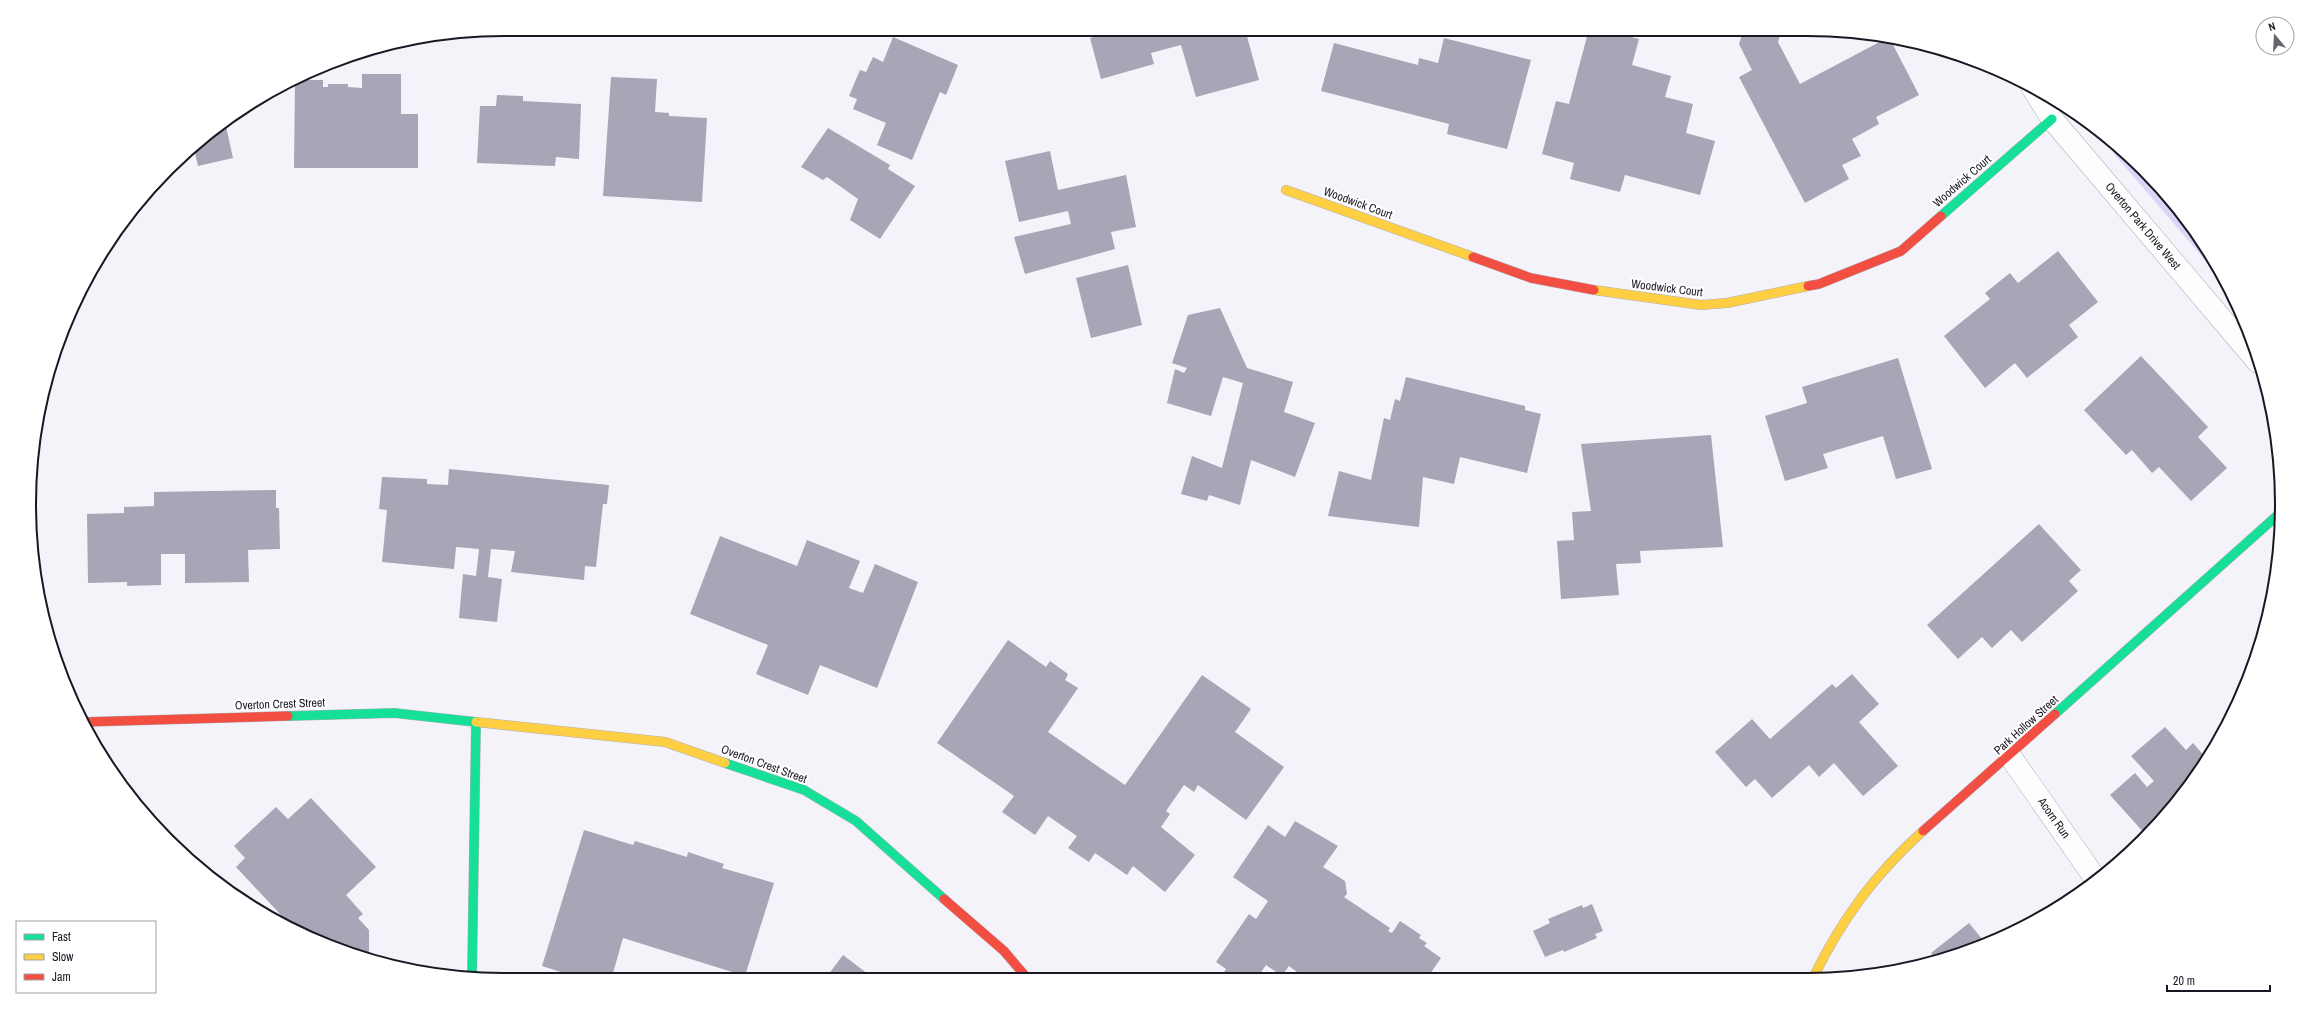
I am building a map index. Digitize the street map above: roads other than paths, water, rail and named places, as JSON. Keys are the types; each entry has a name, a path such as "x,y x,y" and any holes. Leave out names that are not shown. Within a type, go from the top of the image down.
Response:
{"street":[{"name":"Overton Park Drive West","path":"2039,98 2052,119 2249,351"},
{"name":"Woodwick Court","path":"1286,190 1531,278 1592,290 1701,305 1727,303 1819,284 1901,251 2052,119"},
{"name":"Park Hollow Street","path":"1816,973 1832,940 1861,896 1903,849 2010,756 2275,518"},
{"name":"Overton Crest Street","path":"89,722 394,713 665,742 804,790 856,821 1004,951 1023,973"},
{"path":"472,972 476,722"},
{"name":"Acorn Run","path":"2010,756 2093,875"}]}
